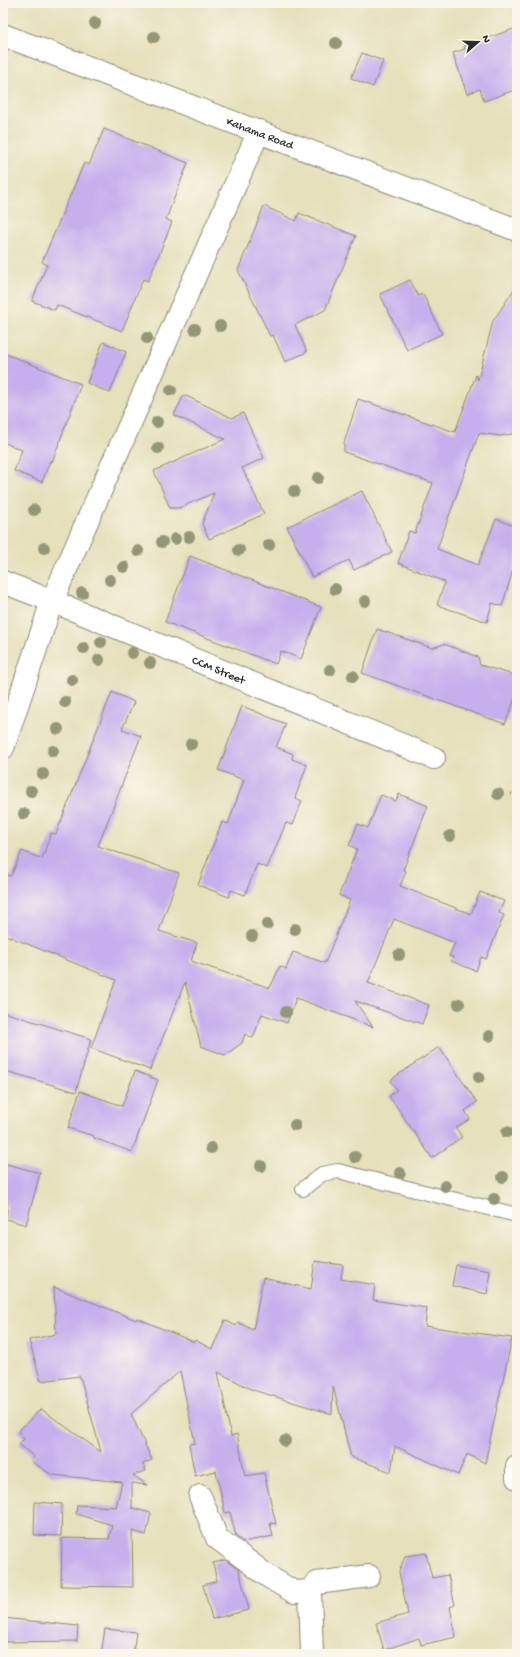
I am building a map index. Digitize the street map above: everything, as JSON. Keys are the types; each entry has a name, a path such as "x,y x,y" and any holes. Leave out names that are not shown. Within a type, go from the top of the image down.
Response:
{"street":[{"name":"Kahama Road","path":"3,35 517,230"},
{"path":"3,748 52,601 259,131"},
{"name":"CCM Street","path":"3,582 434,758"},
{"path":"517,1466 517,1478"},
{"path":"200,1496 217,1538 269,1577 294,1592 310,1591"},
{"path":"312,1654 310,1591 317,1583 369,1576"}],"lane":[{"path":"303,1189 322,1174 338,1171 517,1215"}],"path":[{"path":"507,793 517,795"}],"building":[{"path":"517,28 517,89 484,101 480,89 467,94 453,53 465,49 464,46"},
{"path":"362,53 383,61 373,87 351,78"},
{"path":"104,129 188,163 166,219 172,222 148,281 143,279 122,331 57,305 55,310 32,301 47,265 42,262 84,163 89,165"},
{"path":"264,206 296,221 299,213 356,236 325,310 295,325 307,352 285,362 273,335 270,336 238,270"},
{"path":"410,280 418,296 423,294 442,334 407,350 380,294"},
{"path":"517,285 517,433 500,436 479,433 437,549 478,565 496,519 517,527 517,557 502,606 492,603 487,622 437,605 445,582 398,563 409,531 415,533 433,483 344,452 344,443 358,399 455,432 476,375 478,380 493,321"},
{"path":"103,342 126,352 110,393 87,383"},
{"path":"3,353 81,384 52,462 50,461 42,482 14,471 22,450 3,442"},
{"path":"184,395 232,418 243,413 264,458 242,468 264,514 209,539 202,524 214,493 179,508 170,508 154,471 225,439 174,415"},
{"path":"362,491 392,552 354,570 349,560 312,577 287,527"},
{"path":"190,556 321,607 301,659 281,651 276,664 165,622"},
{"path":"377,629 432,648 444,644 478,657 480,665 517,676 517,693 505,724 362,673"},
{"path":"112,692 134,702 122,729 141,736 98,846 179,873 159,931 197,943 191,961 270,988 280,966 286,969 293,952 325,963 350,900 339,895 357,849 349,845 358,824 368,828 381,795 396,801 399,794 428,806 403,870 406,871 400,886 471,914 480,892 504,901 499,913 504,915 486,959 481,957 476,971 451,961 453,957 449,956 455,943 394,919 368,983 429,1005 422,1024 355,1001 373,1027 296,998 287,1023 262,1014 253,1038 245,1034 242,1043 225,1055 201,1046 185,982 150,1070 91,1048 116,980 3,934 3,873 11,876 22,851 42,859 51,833 56,834"},
{"path":"242,706 286,724 276,747 293,754 292,759 307,765 295,798 302,801 293,825 286,823 267,868 257,864 245,895 231,890 229,897 198,885 222,822 228,824 244,780 218,770"},
{"path":"3,1012 91,1039 76,1092 3,1070"},
{"path":"439,1047 477,1102 465,1111 470,1119 456,1128 462,1137 432,1158 389,1096 397,1090 391,1082 392,1079"},
{"path":"135,1071 158,1080 132,1152 94,1138 94,1136 68,1128 80,1091 122,1106"},
{"path":"3,1163 40,1173 26,1225 6,1219 8,1201 3,1199"},
{"path":"315,1261 343,1265 341,1279 375,1285 373,1300 427,1308 425,1326 512,1338 485,1463 467,1454 458,1475 395,1446 391,1472 351,1457 333,1386 332,1414 253,1390 218,1372 231,1436 237,1434 245,1476 264,1473 276,1524 270,1523 273,1536 243,1542 236,1536 230,1512 225,1513 216,1471 195,1476 189,1444 195,1443 180,1371 131,1414 152,1460 143,1464 146,1471 133,1475 147,1485 132,1483 132,1508 151,1513 146,1535 132,1531 133,1587 61,1586 62,1538 109,1539 112,1525 76,1514 77,1505 116,1507 122,1482 52,1475 31,1461 34,1457 19,1444 24,1439 18,1431 41,1409 101,1452 80,1376 41,1381 29,1340 56,1334 54,1287 136,1320 137,1318 194,1342 195,1340 212,1349 225,1320 236,1326 238,1322 253,1330 263,1278 311,1289"},
{"path":"456,1265 490,1271 487,1294 452,1286"},
{"path":"35,1502 62,1504 61,1536 34,1535"},
{"path":"426,1553 432,1578 448,1575 455,1605 450,1607 456,1637 421,1645 419,1638 384,1650 376,1623 408,1614 399,1572 405,1556"},
{"path":"225,1560 239,1570 249,1610 212,1619 203,1585 217,1581 213,1563"},
{"path":"3,1618 78,1626 77,1641 3,1642"},
{"path":"105,1629 136,1632 133,1654 101,1654"}]}
